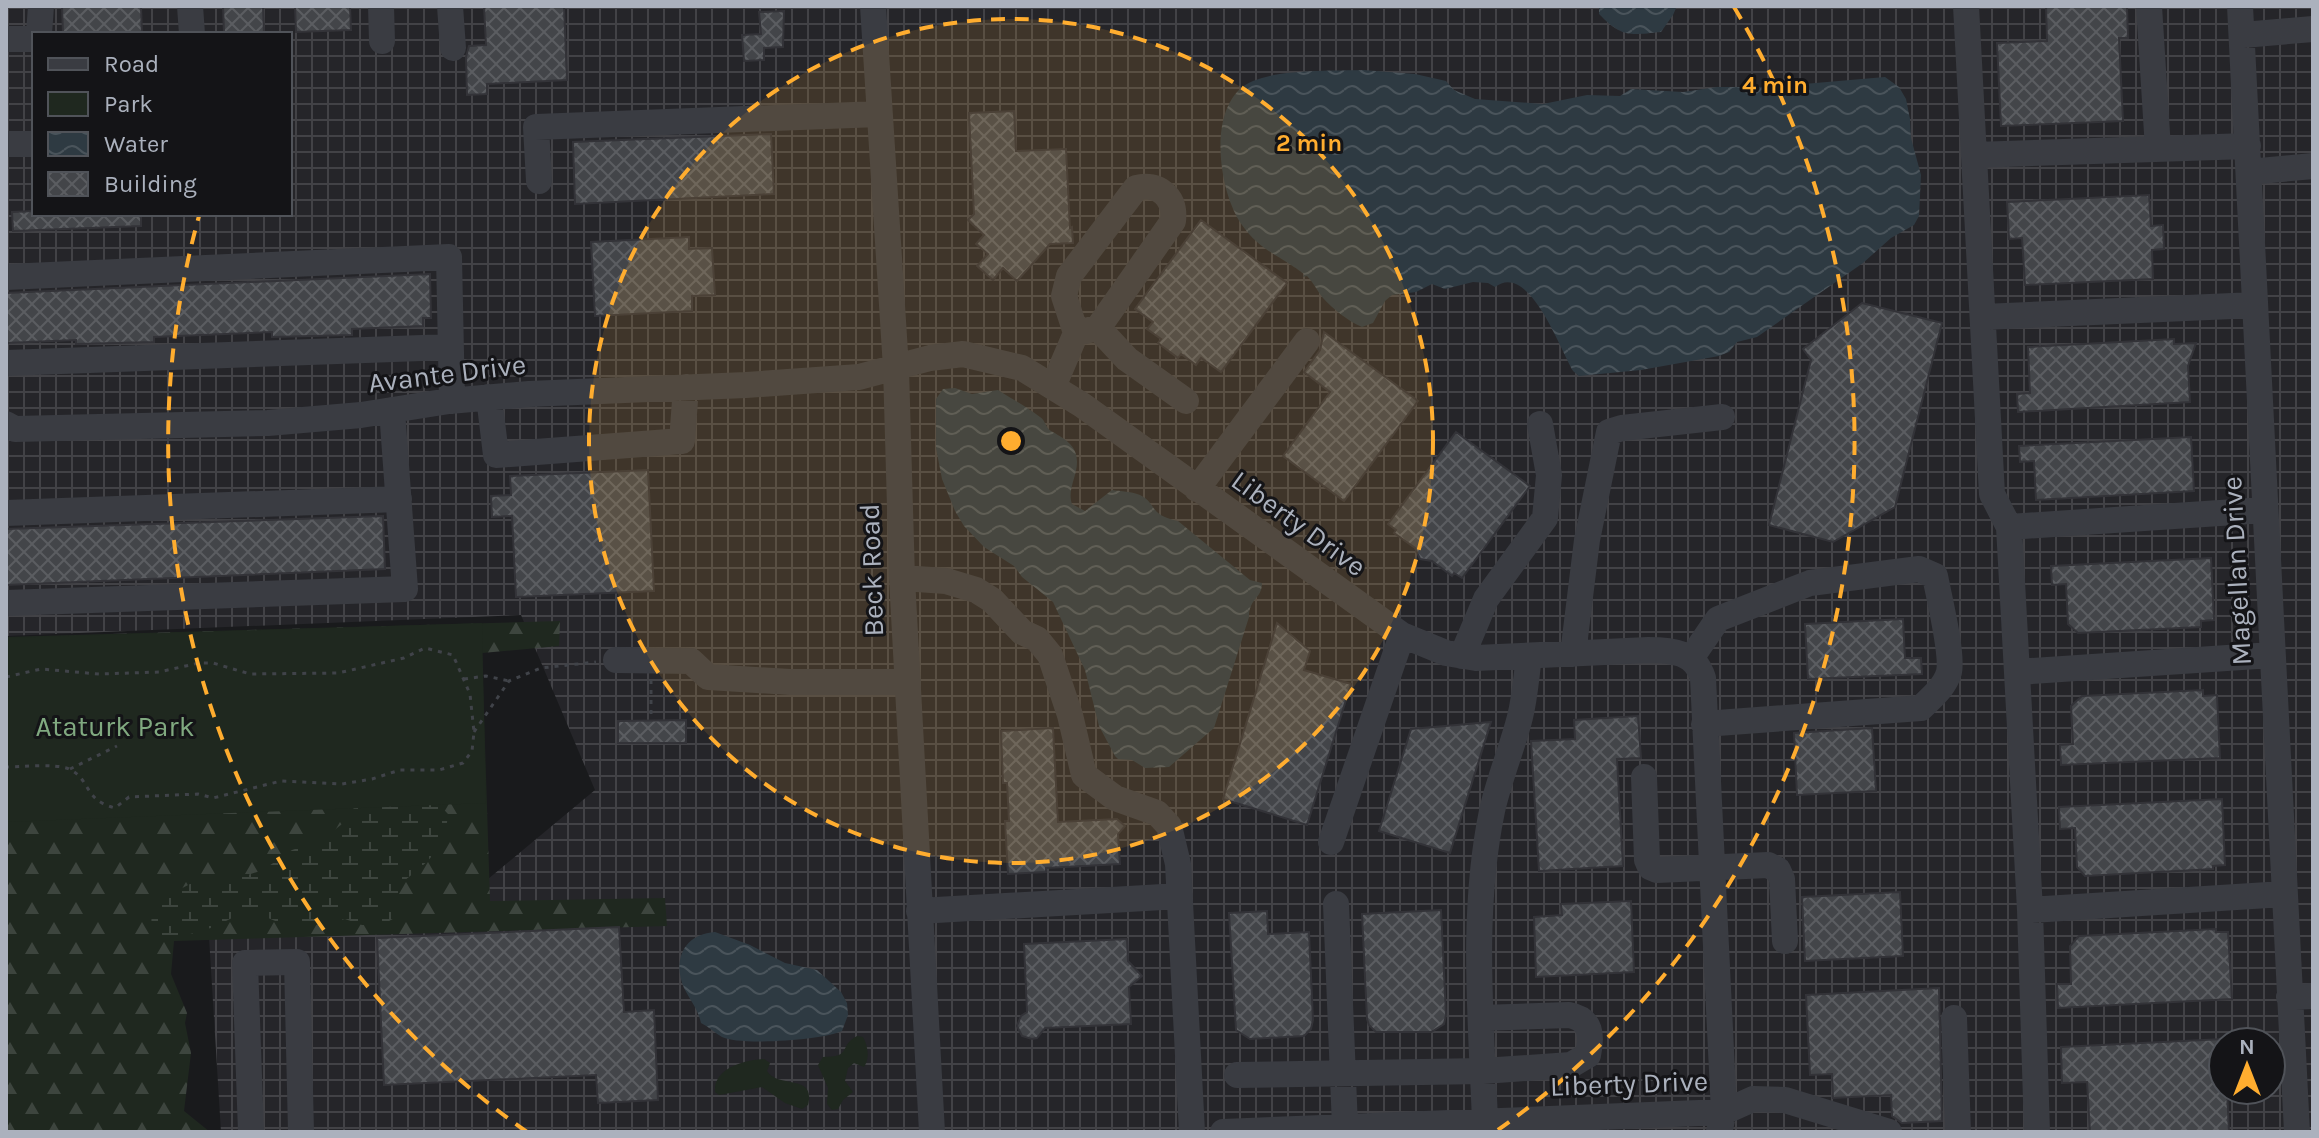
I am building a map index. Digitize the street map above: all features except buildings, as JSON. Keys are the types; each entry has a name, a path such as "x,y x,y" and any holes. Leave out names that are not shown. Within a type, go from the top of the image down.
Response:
{"street":[{"path":"39,32 41,6"},
{"path":"190,6 192,32"},
{"path":"381,6 382,41"},
{"path":"450,6 453,48"},
{"name":"Beck Road","path":"873,6 896,368 902,578 932,1132"},
{"path":"1966,6 1992,494 2009,527 2030,910 2037,1132"},
{"path":"2149,6 2158,149"},
{"name":"Magellan Drive","path":"2240,6 2284,894 2301,997 2297,1132"},
{"path":"2243,35 2313,29"},
{"path":"6,39 32,39"},
{"path":"539,181 536,127 879,114"},
{"path":"6,144 32,144"},
{"path":"1974,155 2158,149 2313,166"},
{"path":"1053,387 1087,330 1173,221 1174,210 1168,198 1157,187 1146,185 1136,188 1069,276 1064,296 1087,330 1186,401"},
{"path":"6,277 449,257 452,401"},
{"path":"1983,317 2255,305"},
{"path":"1197,489 1307,341"},
{"path":"6,363 450,347"},
{"name":"Liberty Drive","path":"896,368 930,358 963,354 1022,368 1128,437 1402,635 1446,653 1476,658 1667,650 1692,657 1699,666 1703,678 1721,1122 1608,1124 1485,1121 1383,1129 1345,1127 1223,1132"},
{"name":"Avante Drive","path":"6,424 15,429 268,423 489,397 859,377 896,368"},
{"path":"489,397 496,455 682,441 686,387"},
{"path":"6,603 405,589 392,410"},
{"path":"1573,654 1587,540 1609,432 1722,417"},
{"path":"1462,656 1486,599 1545,518 1549,475 1540,424"},
{"path":"6,513 399,499"},
{"path":"2009,527 2265,510"},
{"path":"1692,657 1718,619 1810,583 1919,569 1935,576 1949,672 1940,689 1921,708 1704,724"},
{"path":"902,578 946,581 976,590 992,600 1022,632 1037,639 1050,655 1067,705 1084,775 1115,798 1157,813 1169,826 1175,842 1180,896 1192,1132"},
{"path":"1331,842 1402,635"},
{"path":"2017,672 2272,655"},
{"path":"1485,1121 1479,906 1492,810 1525,693 1529,657"},
{"path":"616,660 691,661 708,677 790,682 908,682"},
{"path":"1644,777 1647,860 1650,867 1657,870 1768,865 1778,870 1782,879 1785,941"},
{"path":"2030,910 2284,894"},
{"path":"919,911 1180,896"},
{"path":"1336,904 1345,1127"},
{"path":"251,1132 245,963 297,962 301,1132"},
{"path":"1237,1075 1483,1071 1571,1065 1588,1055 1592,1038 1588,1025 1580,1017 1481,1018"},
{"path":"1954,1018 1958,1132"},
{"path":"1721,1122 1753,1099 1785,1100 1889,1132"}],"path":[{"path":"6,677 41,669 99,674 159,672 199,663 213,663 250,674 338,673 404,658 425,648 453,655 470,694 474,732 472,751 463,763 439,770 400,770 342,784 281,781 213,798 198,794 129,797 115,808 102,805 93,798 80,777 70,769 6,767"},
{"path":"474,732 509,681 541,668 616,660"},
{"path":"651,720 652,660"},
{"path":"464,679 486,676 509,681"},
{"path":"70,769 117,746"}],"shaded area":[{"path":"6,6 2313,6 2313,1132 221,1132 209,937 428,929 595,790 521,615 6,636"}],"green space":[{"path":"560,621 559,646 482,653 490,901 665,898 667,926 174,941 171,974 187,1013 185,1023 191,1053 184,1111 210,1132 6,1132 6,637"},
{"name":"Ataturk Park","path":"482,623 486,803 6,822 6,638"},
{"path":"361,795 421,801 442,808 448,814 443,838 432,856 399,885 398,916 382,925 362,925 345,919 316,925 280,923 261,915 240,914 214,927 160,943 151,934 152,904 190,884 229,881 263,870 292,850 322,840 347,820"},
{"path":"857,1036 863,1037 866,1044 866,1063 864,1067 854,1063 848,1068 845,1081 853,1092 838,1109 832,1110 827,1104 828,1088 818,1065 823,1057 842,1053"},
{"path":"764,1059 770,1063 767,1071 772,1076 807,1089 808,1105 802,1109 785,1103 762,1087 719,1095 715,1092 719,1077 725,1071 748,1061"}],"water":[{"path":"1599,6 1677,6 1661,32 1634,34 1621,31 1607,22 1599,14"},
{"path":"1363,70 1415,74 1446,81 1454,90 1475,99 1543,104 1587,95 1620,96 1631,89 1683,92 1717,87 1770,87 1885,77 1899,87 1906,99 1911,138 1921,175 1919,216 1914,225 1891,238 1863,263 1757,337 1737,342 1729,352 1719,356 1641,370 1579,376 1573,371 1552,328 1531,296 1520,286 1508,282 1495,287 1473,282 1445,289 1432,284 1416,292 1392,295 1385,301 1373,323 1362,327 1332,307 1307,276 1303,277 1304,274 1249,234 1234,210 1227,191 1220,148 1228,107 1238,91 1253,81 1292,73"},
{"path":"955,388 972,394 998,390 1040,417 1049,429 1068,442 1075,451 1077,462 1072,504 1085,511 1112,490 1140,495 1162,516 1178,521 1250,580 1262,583 1251,606 1214,728 1169,767 1145,768 1132,760 1115,756 1099,726 1085,670 1053,602 1022,577 1014,566 984,547 964,526 955,511 942,479 936,448 936,399 943,389"},
{"path":"715,932 785,963 817,970 841,992 847,1003 848,1015 842,1031 801,1039 746,1041 722,1037 701,1023 684,988 680,959 688,943"}]}
